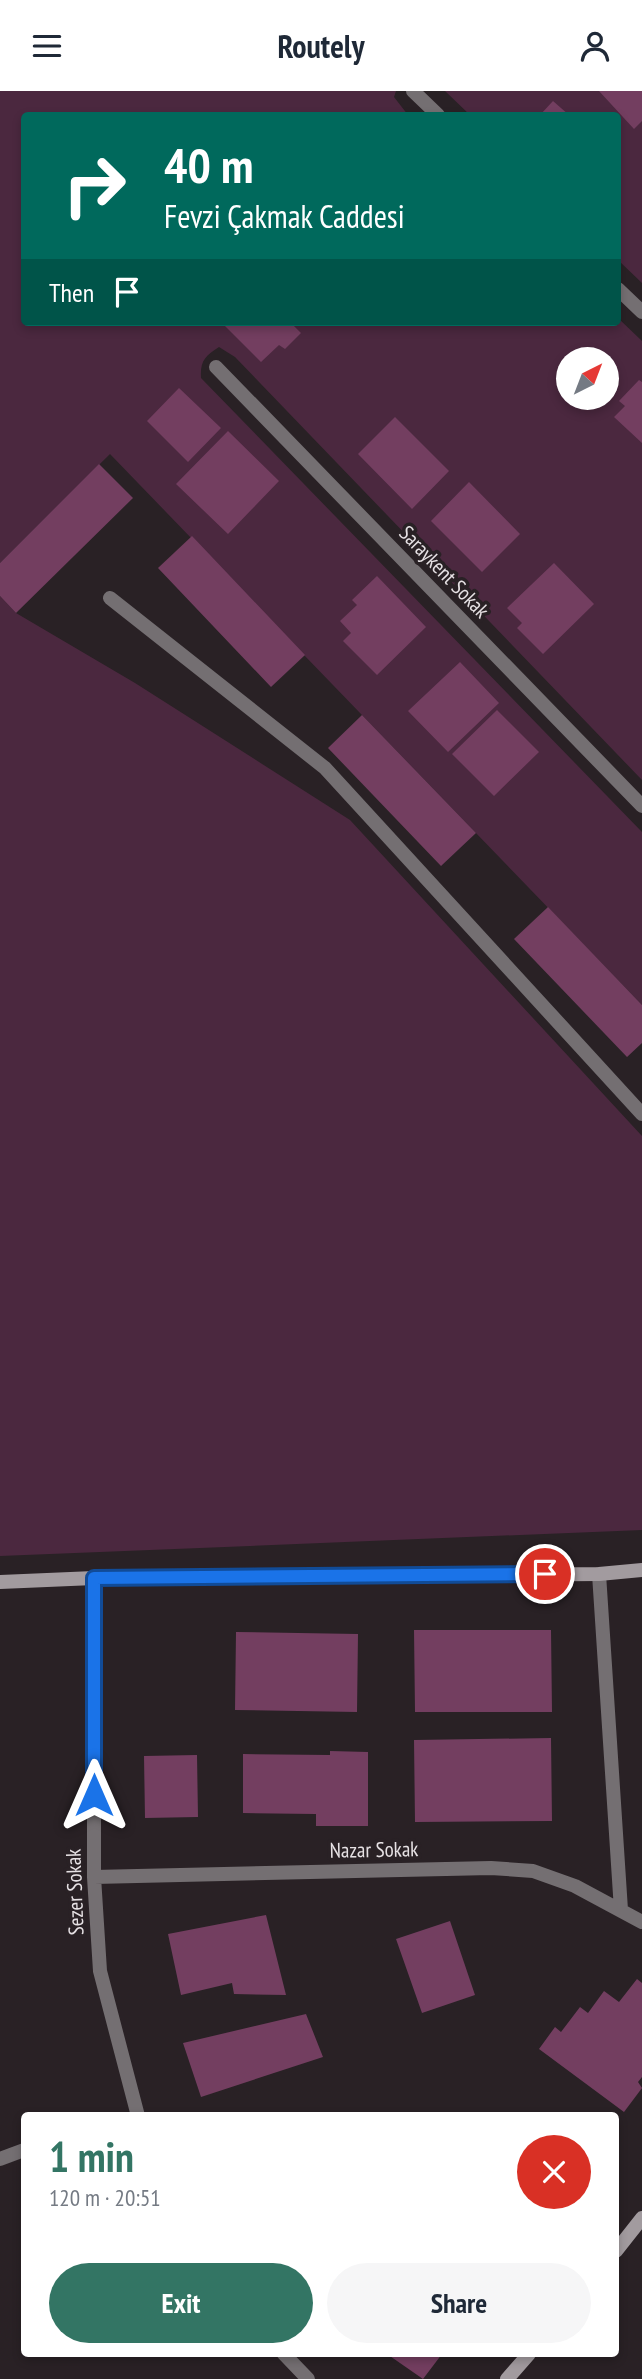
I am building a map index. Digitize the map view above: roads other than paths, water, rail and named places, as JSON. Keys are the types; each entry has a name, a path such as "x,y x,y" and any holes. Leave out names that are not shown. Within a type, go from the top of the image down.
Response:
{"street":[{"path":"413,91 435,112"},
{"path":"621,292 642,312"},
{"name":"Saraykent Sokak","path":"216,367 642,806"},
{"path":"110,598 325,768 642,1114"},
{"path":"0,1582 94,1578 598,1574 642,1570"},
{"path":"598,1574 621,1910"},
{"name":"Sezer Sokak","path":"94,1578 94,1877 100,1971 132,2112"},
{"name":"Nazar Sokak","path":"94,1877 491,1868 533,1871 575,1886 642,1922"},
{"path":"0,2159 21,2151"},
{"path":"619,2247 642,2218"},
{"path":"287,2357 308,2379"},
{"path":"507,2379 526,2357"}]}
